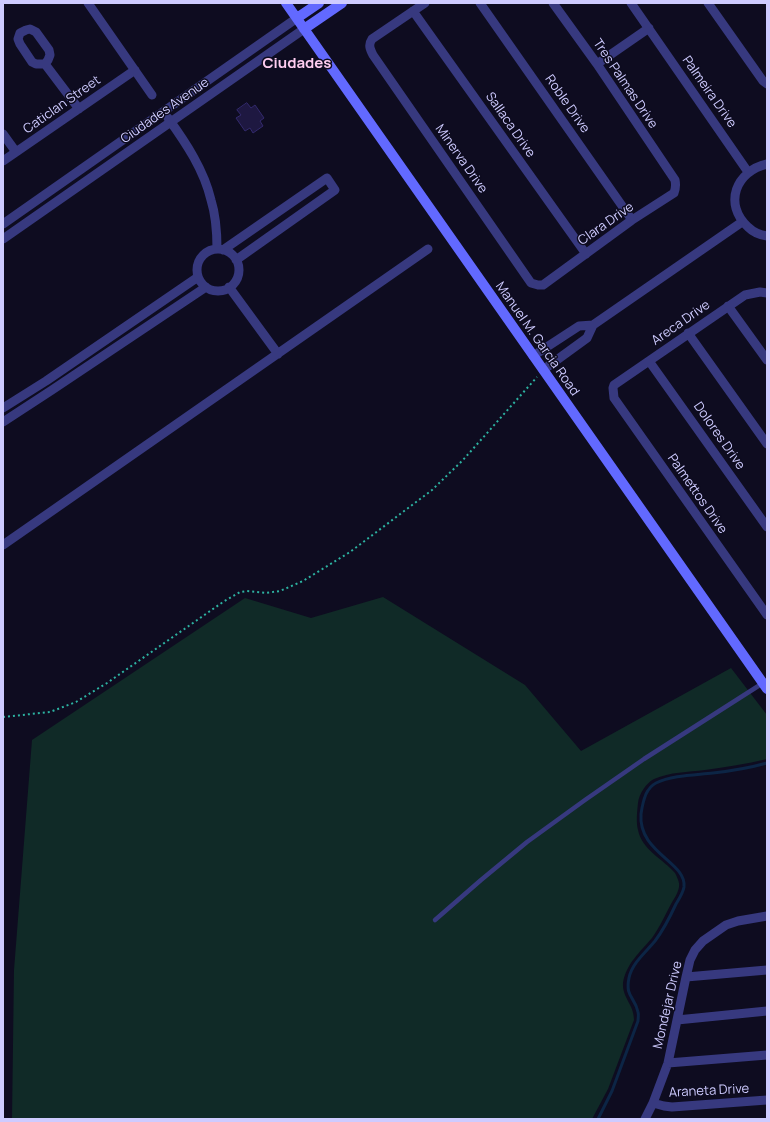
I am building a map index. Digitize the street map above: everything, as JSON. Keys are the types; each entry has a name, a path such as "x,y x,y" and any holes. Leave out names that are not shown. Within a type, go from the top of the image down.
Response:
{"main road":[{"name":"Manuel M. Garcia Road","path":"286,3 765,686"},
{"name":"Ciudades Avenue","path":"297,18 319,3"},
{"name":"Ciudades Avenue","path":"304,29 342,3"}],"street":[{"path":"88,3 152,95"},
{"path":"414,11 425,3"},
{"name":"Roble Drive","path":"480,3 632,220"},
{"name":"Tres Palmas Drive","path":"553,3 675,180"},
{"name":"Palmeira Drive","path":"631,3 748,172"},
{"path":"708,3 767,84"},
{"name":"Minerva Drive","path":"414,11 372,39 370,48 373,55 532,283 538,285 543,284"},
{"name":"Sallaca Drive","path":"414,11 586,254"},
{"name":"Ciudades Avenue","path":"3,224 297,18"},
{"path":"596,64 649,28"},
{"name":"Ciudades Avenue","path":"3,239 304,29"},
{"path":"44,64 79,110"},
{"name":"Caticlan Street","path":"3,161 135,70"},
{"path":"164,112 204,179 212,200 220,250"},
{"path":"3,134 16,152"},
{"path":"767,164 757,166 748,172 740,180 735,196 737,212 742,222 752,231 767,236"},
{"path":"220,250 326,178 335,190 236,260"},
{"name":"Clara Drive","path":"543,284 632,220 674,193 676,189 675,180"},
{"path":"533,356 579,326 593,325 742,222"},
{"path":"3,545 428,249"},
{"path":"220,250 228,252 236,260 238,264 238,274 233,284 225,289 215,290 206,286 198,277 197,267 201,258 208,252 220,250"},
{"path":"3,408 198,277"},
{"path":"3,422 206,286"},
{"path":"229,287 278,354"},
{"name":"Areca Drive","path":"614,385 745,295 760,292 767,293"},
{"path":"728,306 767,360"},
{"path":"543,370 587,338 593,325"},
{"path":"688,333 767,444"},
{"name":"Dolores Drive","path":"649,361 767,527"},
{"name":"Palmettos Drive","path":"614,385 614,398 767,616"},
{"path":"24,395 30,404"},
{"name":"Mondejar Drive","path":"645,1119 653,1103 668,1063 690,960 695,950 713,933 726,926 738,921 767,916"},
{"path":"686,977 767,970"},
{"path":"677,1020 767,1011"},
{"path":"668,1063 767,1055"},
{"name":"Araneta Drive","path":"653,1103 672,1107 767,1100"}],"lane":[{"path":"435,920 522,847 585,800 644,759 765,686"}],"path":[{"path":"3,717 50,712 76,702 107,683 223,602 240,592 247,591 266,593 280,591 303,581 350,552 437,485 463,460 543,370"}],"green space":[{"path":"383,597 525,685 581,751 731,668 767,715 767,759 666,775 654,779 643,789 638,803 637,820 640,837 648,849 675,873 679,882 679,887 676,896 658,930 630,964 627,970 623,988 632,1010 634,1020 608,1089 592,1119 12,1119 14,970 32,740 245,598 311,618"}],"building":[{"path":"247,103 251,108 255,105 264,118 260,121 263,126 253,133 250,128 245,131 236,118 241,115 237,110"}],"waterway":[{"path":"598,1119 612,1091 638,1021 637,1007 628,989 629,978 633,967 655,941 667,923 684,887 683,878 671,863 654,848 642,827 641,814 646,794 655,784 669,778 733,770 767,763"}],"district":[{"name":"Ciudades","path":"297,64"}]}
